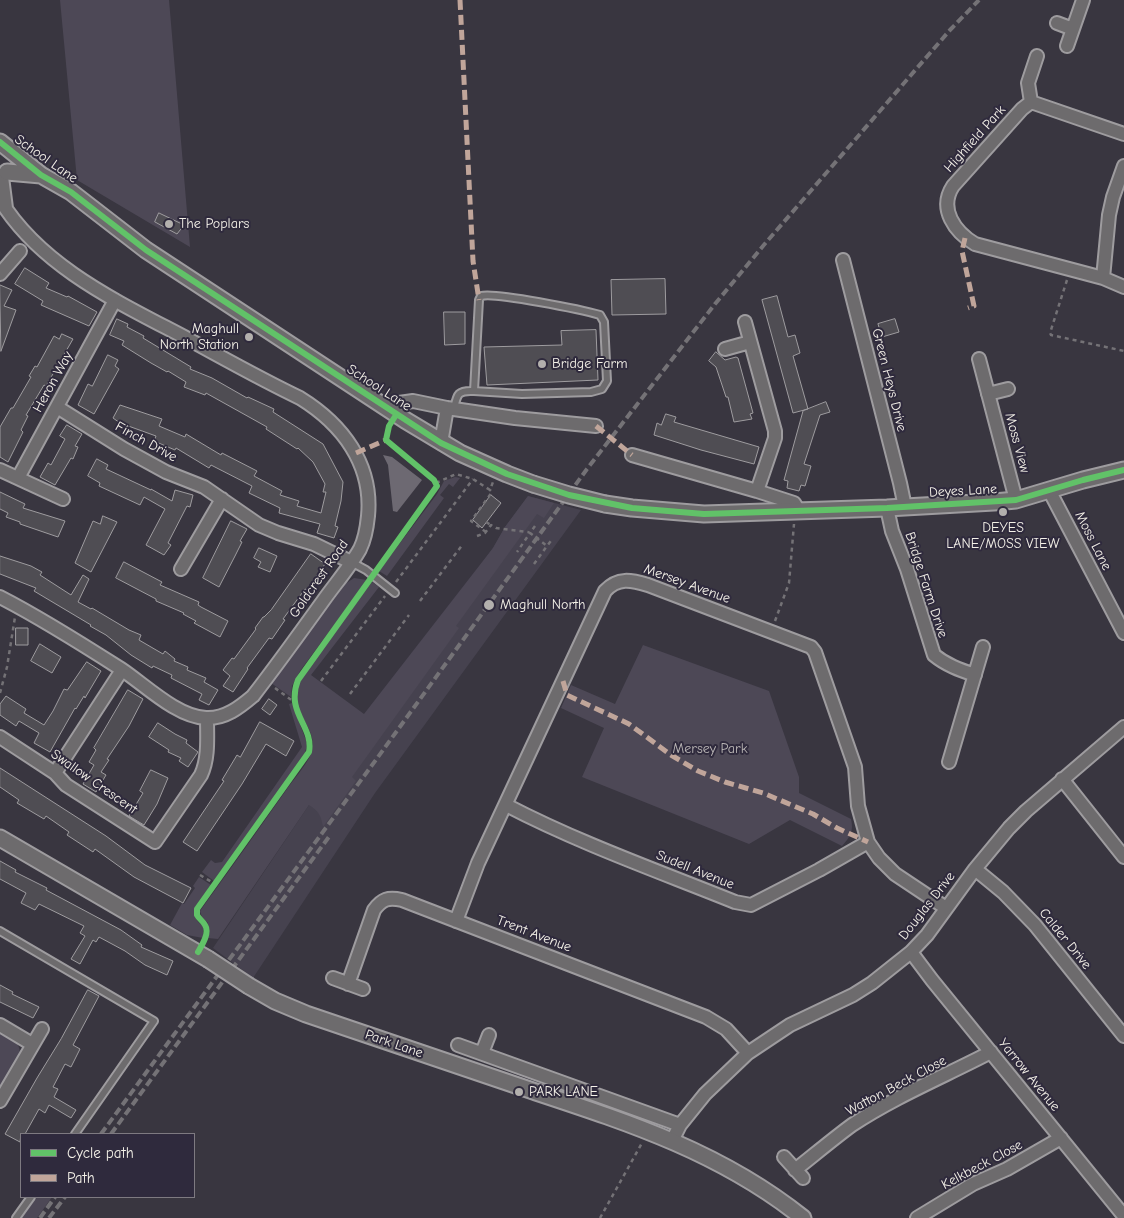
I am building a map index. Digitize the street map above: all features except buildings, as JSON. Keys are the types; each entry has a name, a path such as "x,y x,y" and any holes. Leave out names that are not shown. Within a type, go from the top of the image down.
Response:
{"street":[{"path":"1067,46 1083,0"},
{"path":"1056,23 1073,29"},
{"path":"1037,56 1028,83 1031,102 1124,134"},
{"name":"Highfield Park","path":"1031,102 1022,109 953,186 948,200 948,213 955,228 965,238 975,244 1070,268 1102,278 1124,288"},
{"name":"School Lane","path":"4,146 41,175 71,192 146,250 384,407 441,443 479,462 534,484 605,504 704,514 797,516"},
{"name":"School Lane","path":"3,175 11,162 4,146"},
{"path":"1102,278 1113,197 1124,166"},
{"name":"School Lane","path":"3,175 41,175"},
{"name":"Goldcrest Road","path":"3,175 3,205 32,240 57,262 115,300 300,398 325,415 336,426 356,453 366,481 368,495 368,510 360,548 253,696 244,704 223,716 207,718"},
{"path":"0,274 20,251"},
{"name":"Green Heys Drive","path":"843,260 905,507"},
{"name":"Heron Way","path":"18,478 115,300"},
{"path":"745,322 775,431 758,491"},
{"path":"725,349 750,342"},
{"name":"Moss View","path":"979,359 1016,500"},
{"path":"988,394 1008,389"},
{"path":"384,407 413,401 451,409 596,426"},
{"name":"Finch Drive","path":"57,406 124,449 166,472 204,488 259,525 314,544 351,562"},
{"path":"441,443 451,409"},
{"path":"632,455 758,491 794,504 797,516"},
{"path":"0,470 63,500"},
{"name":"Deyes Lane","path":"797,516 1016,500 1124,470"},
{"name":"Moss Lane","path":"1049,490 1124,633"},
{"path":"181,569 222,499"},
{"name":"Bridge Farm Drive","path":"887,508 892,531 934,655 940,660 975,675"},
{"name":"Mersey Avenue","path":"456,921 478,863 605,591 618,581 628,580 811,646 815,652 854,767 858,806 868,842 878,858 895,874 946,908"},
{"path":"0,597 18,606 122,670 161,699 193,715 207,718"},
{"path":"949,762 983,647"},
{"path":"55,773 122,670"},
{"name":"Swallow Crescent","path":"0,737 55,773 66,784 155,842 204,768 206,761 207,718"},
{"name":"Douglas Drive","path":"672,1141 680,1125 705,1094 748,1053 790,1026 866,987 911,952 927,934 1008,828 1124,727"},
{"path":"1062,780 1124,858"},
{"name":"Sudell Avenue","path":"506,805 536,821 581,840 735,902 750,905 819,870 868,842"},
{"name":"Park Lane","path":"0,838 208,959 275,1001 306,1014 650,1131 738,1173 803,1218"},
{"name":"Calder Drive","path":"975,869 1003,892 1035,925 1124,1036"},
{"name":"Trent Avenue","path":"348,984 374,910 385,899 391,898 402,900 706,1017 726,1029 748,1053"},
{"name":"Yarrow Avenue","path":"911,952 1124,1216"},
{"path":"333,978 363,989"},
{"path":"0,1026 32,1044"},
{"path":"0,1101 42,1029"},
{"path":"482,1053 489,1035"},
{"path":"458,1045 680,1125"},
{"name":"Watton Beck Close","path":"784,1158 799,1174 860,1121 918,1087 990,1052"},
{"name":"Kelkbeck Close","path":"917,1218 973,1184 1007,1169 1062,1138"}],"lane":[{"path":"451,409 460,392 466,391 565,394 602,389 607,381 604,322 600,315 518,299 490,295 481,296 479,300 474,391"},
{"path":"351,562 366,570 395,593"},
{"path":"0,931 154,1021 75,1133"},
{"path":"16,1218 30,1198"}],"path":[{"path":"1070,268 1050,333 1051,335 1124,351"},
{"path":"435,490 435,481 456,474 473,479 490,490"},
{"path":"395,583 473,479"},
{"path":"486,532 471,521 492,492 490,490 494,480"},
{"path":"770,631 789,583 797,516"},
{"path":"486,522 500,528 530,534 547,546"},
{"path":"477,536 486,532 491,525"},
{"path":"517,552 535,526"},
{"path":"534,564 553,538"},
{"path":"420,601 463,544"},
{"path":"321,681 386,595"},
{"path":"0,693 7,668 12,624 18,606"},
{"path":"350,694 409,615"},
{"path":"265,681 295,705"},
{"path":"294,694 295,705"},
{"path":"200,875 215,884"},
{"path":"210,891 221,876"},
{"path":"600,1218 650,1131"}],"shaded area":[{"path":"383,455 392,457 422,480 397,512 393,511 388,465"},
{"path":"528,496 581,510 375,793 253,978 213,948 319,790 493,548 505,527"}],"green space":[{"path":"60,0 169,0 190,247 77,180"},
{"path":"455,477 460,478 453,487 449,484 440,495 444,498 387,576 379,571 437,494 444,481"},
{"path":"528,496 554,503 544,518 537,514 456,626 459,628 352,777 356,781 323,827 319,814 309,805 218,939 208,938 208,923 202,917 200,911 305,765 312,751 313,741 311,733 298,707 298,687 303,675 372,582 379,587 311,675 364,714 493,548 505,527"},
{"path":"354,578 367,580 300,671 292,686 291,697 271,683 345,584"},
{"name":"Mersey Park","path":"643,645 769,691 799,777 799,793 851,819 851,834 842,846 790,820 749,844 582,777 604,728 561,708 571,685 615,704"},
{"path":"292,703 307,743 305,754 214,881 202,872 211,860 215,863 222,862 302,747 289,704"},
{"path":"199,877 211,885 194,910 196,918 203,926 203,938 187,935 170,925 182,903 184,904 195,888 193,886"},
{"path":"0,1030 17,1043 20,1056 0,1091"},
{"path":"36,1198 51,1198 37,1218 21,1218"}],"railway":[{"path":"102,1133 587,469 715,304 763,246 950,30 979,0"},
{"path":"112,1133 331,834"},
{"path":"40,1218 54,1198"},
{"path":"49,1218 64,1198"}],"marked path":[{"path":"460,0 473,261 479,300"},
{"path":"965,238 962,251 974,306 968,308"},
{"path":"596,426 632,455"},
{"path":"356,453 386,440"},
{"path":"563,681 567,695 629,724 671,755 698,771 725,782 763,793 813,814 837,828 868,842"}],"cycle path":[{"path":"0,142 41,175 71,192 146,250 441,443 507,474 569,495 632,508 704,514 887,508 1016,500 1124,470"},
{"path":"198,952 207,932 205,925 197,915 197,909 309,752 308,734 295,702 298,680 437,486 434,480 386,440 389,426 396,415"}],"place":[{"name":"The Poplars","path":"169,224"},
{"name":"Maghull North Station","path":"249,337"},
{"name":"Bridge Farm","path":"542,364"},
{"name":"DEYES LANE/MOSS VIEW","path":"1003,512"},
{"name":"Maghull North","path":"489,605"},
{"name":"PARK LANE","path":"519,1092"}]}
